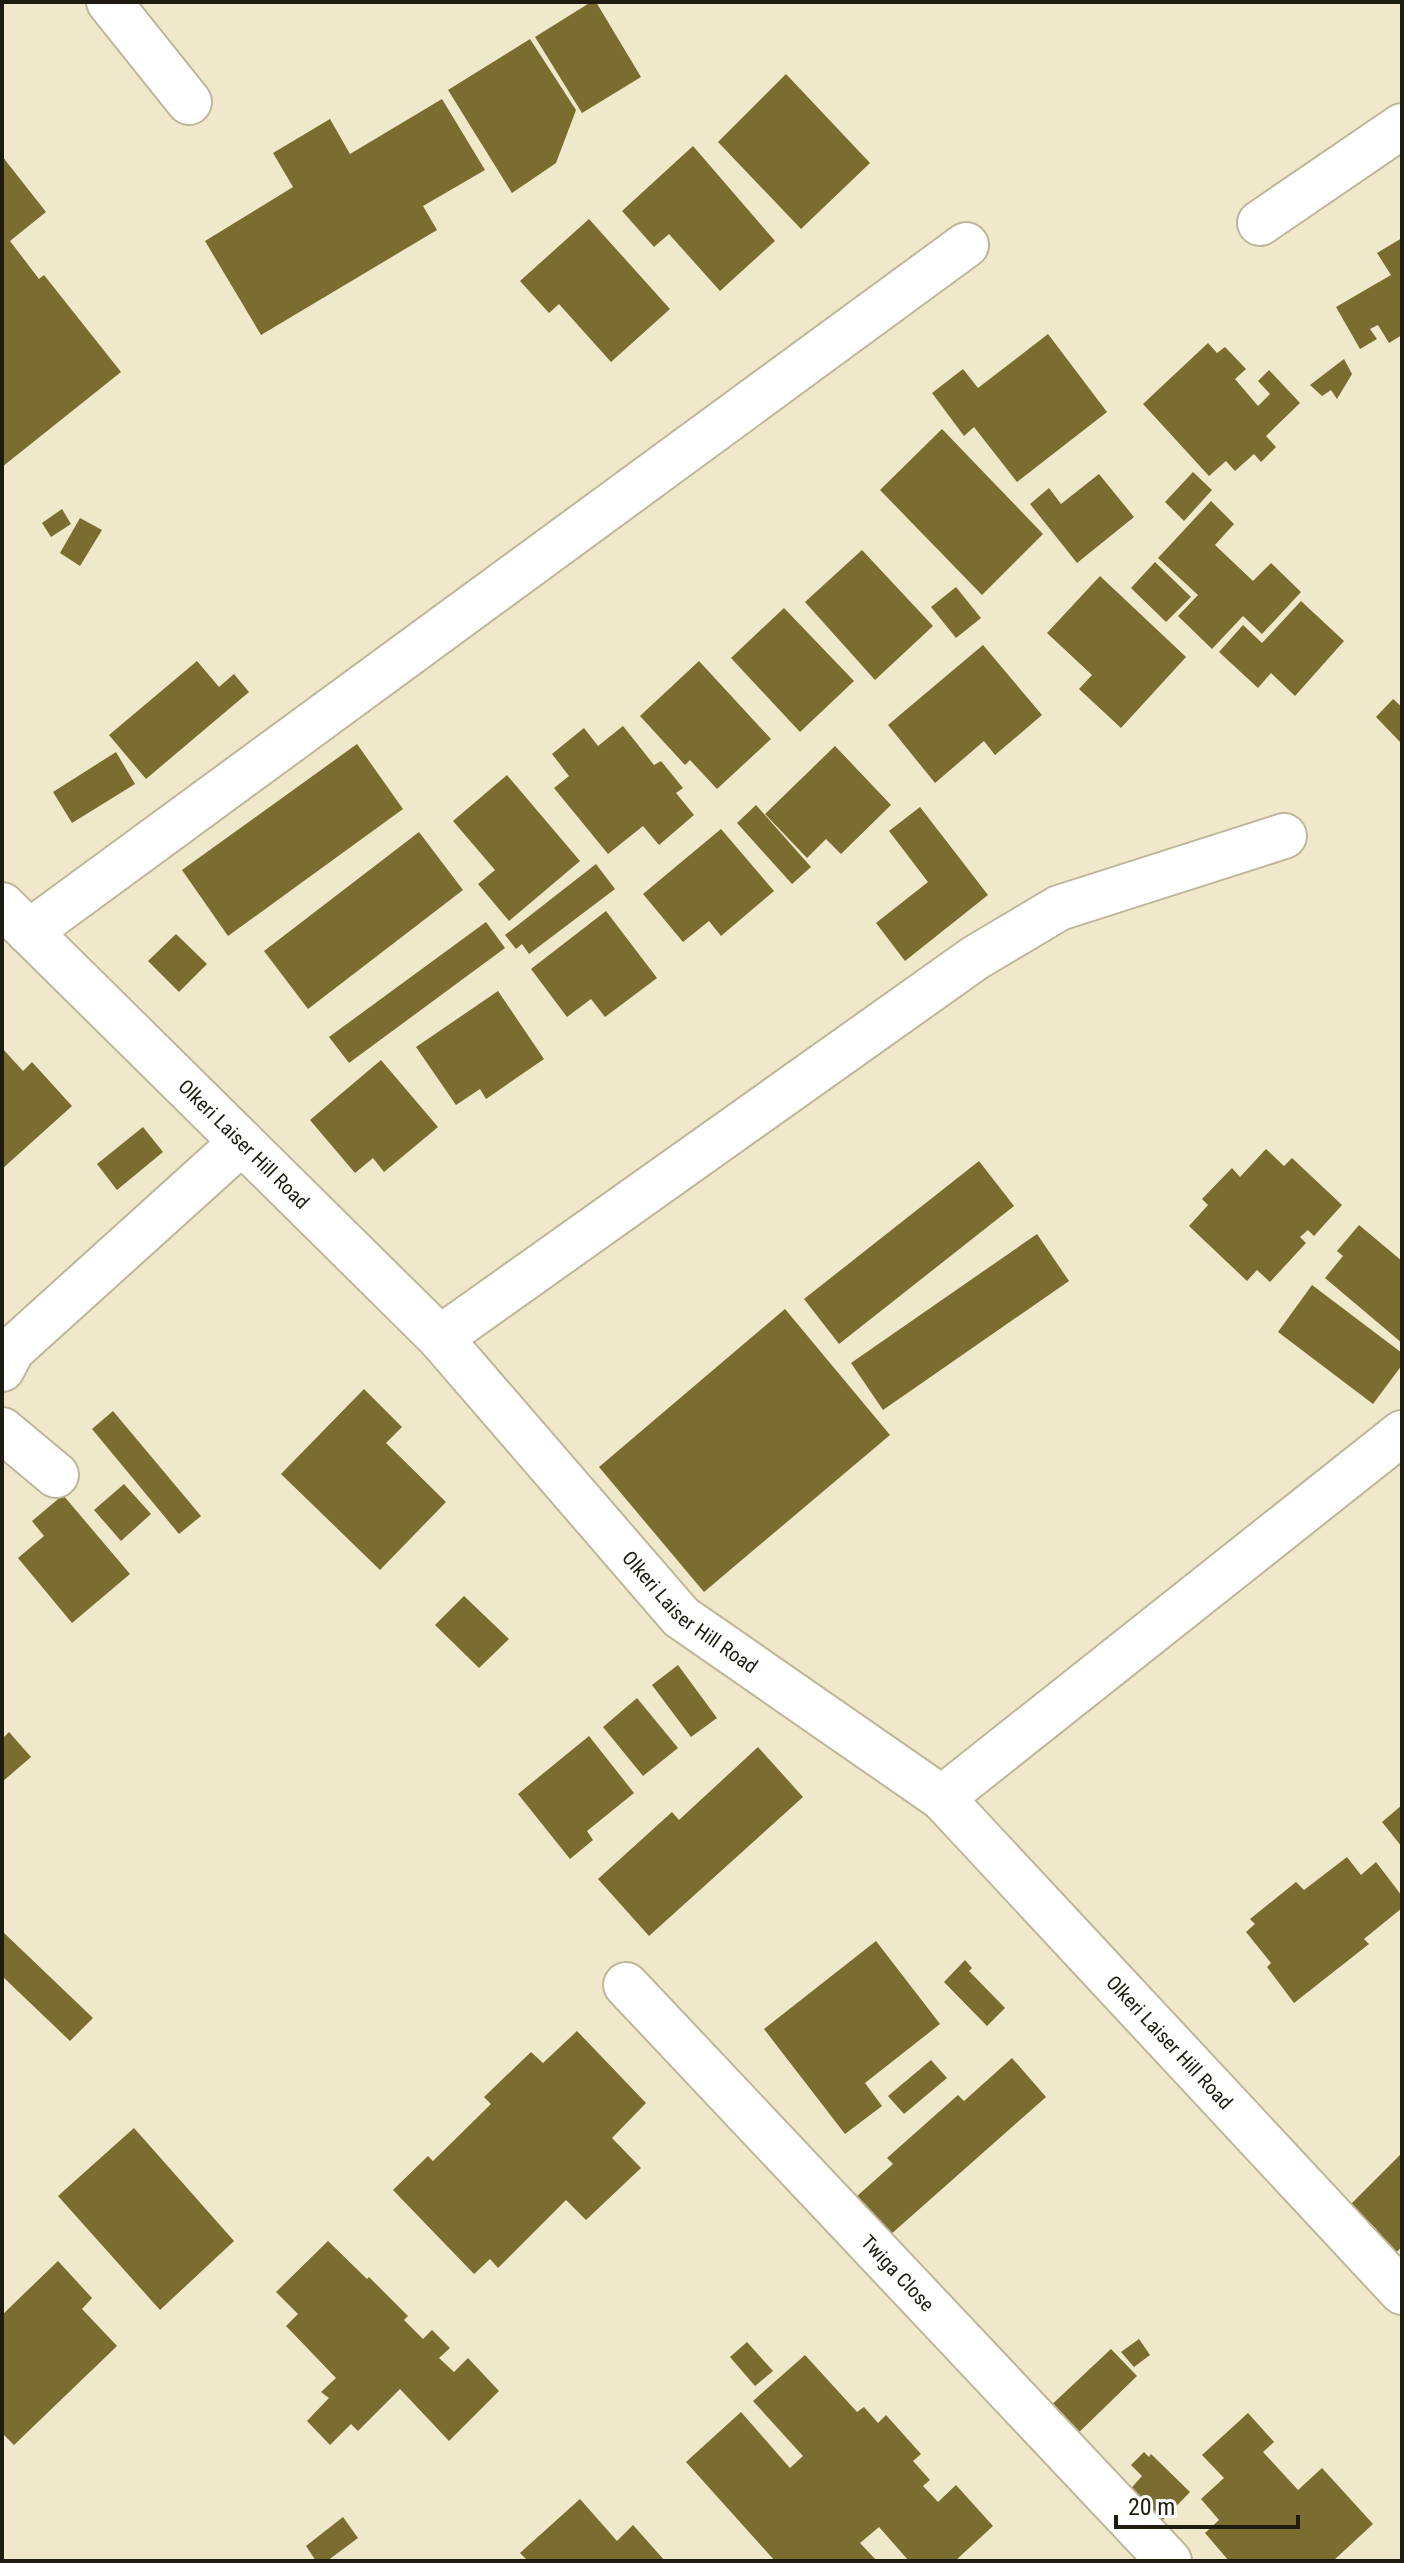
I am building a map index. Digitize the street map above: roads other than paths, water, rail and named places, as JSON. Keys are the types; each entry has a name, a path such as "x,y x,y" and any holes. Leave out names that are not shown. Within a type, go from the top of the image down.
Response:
{"street":[{"path":"109,2 189,102"},
{"path":"1260,223 1402,126"},
{"path":"15,919 966,245"},
{"path":"440,1338 975,958 1059,908 1284,836"},
{"name":"Olkeri Laiser Hill Road","path":"15,919 440,1338 681,1617 942,1798 1402,2292"},
{"path":"2,1369 12,1350 242,1142"},
{"path":"2,1430 56,1475"},
{"path":"942,1798 1402,1433"},
{"name":"Twiga Close","path":"626,1985 1169,2561"}]}
